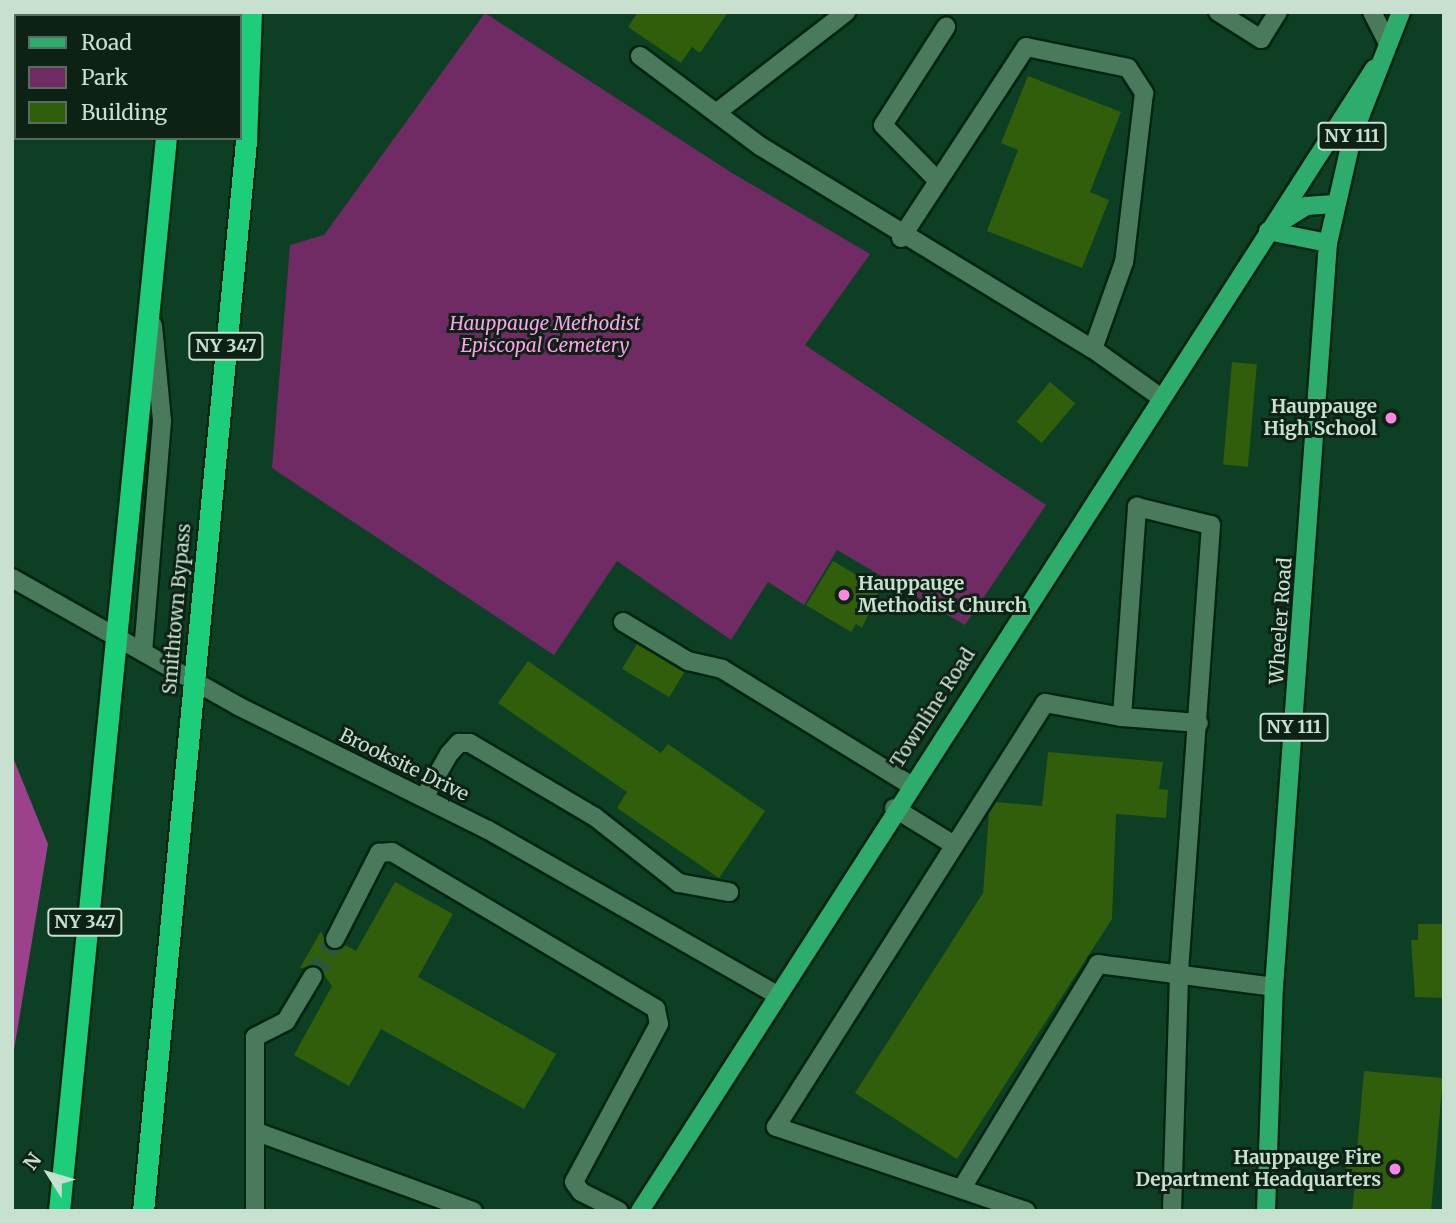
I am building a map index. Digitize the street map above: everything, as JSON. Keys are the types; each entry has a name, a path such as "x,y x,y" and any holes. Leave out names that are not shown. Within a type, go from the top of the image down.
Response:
{"highway":[{"name":"Smithtown Bypass","path":"143,1211 246,141 251,12"},
{"name":"NY 347","path":"59,1211 111,634 166,140"}],"main road":[{"name":"Townline Road","path":"640,1211 775,993 1374,69 1401,12"},
{"name":"Townline Road","path":"1268,231 1306,206 1334,204 1374,69"},
{"name":"Wheeler Road","path":"1265,1211 1274,987 1328,243 1334,204"},
{"path":"1268,231 1328,243"}],"street":[{"path":"716,113 846,12"},
{"path":"1219,12 1261,39 1278,12"},
{"path":"1373,12 1387,41"},
{"path":"938,181 883,125 946,27"},
{"path":"901,238 1026,47 1128,68 1144,93 1124,262 1093,349"},
{"path":"640,56 716,113 901,238 1093,349 1160,397"},
{"path":"143,652 162,421 150,290"},
{"path":"1122,717 1137,507 1211,525 1179,976 1172,1211"},
{"name":"Brooksite Drive","path":"12,578 194,680 424,798 775,993"},
{"path":"623,622 688,661 722,669 909,785"},
{"path":"1026,1211 776,1127 951,843 1045,703 1122,717 1199,723"},
{"path":"424,798 449,754 459,743 470,743 595,817 679,883 729,892"},
{"path":"894,808 951,843"},
{"path":"335,939 379,853 392,852 656,1009 659,1024 574,1182 581,1192 620,1211"},
{"path":"962,1188 1098,964 1274,987"},
{"path":"256,1210 255,1037 286,1021 313,976"},
{"path":"257,1132 473,1211"}],"green space":[{"name":"Hauppauge Methodist Episcopal Cemetery","path":"485,13 732,173 870,254 805,345 1046,505 965,625 837,550 804,605 768,582 731,640 617,561 554,655 272,468 290,245 324,235"}],"shaded area":[{"path":"12,755 48,844 12,1062"}],"building":[{"path":"638,12 728,12 700,53 692,47 681,63 628,27"},
{"path":"1028,76 1121,112 1090,192 1109,200 1082,268 987,231 1018,150 1001,143"},
{"path":"1232,362 1257,364 1248,467 1223,465"},
{"path":"1050,382 1075,403 1042,443 1017,422"},
{"name":"Hauppauge Methodist Church","path":"833,561 880,589 862,628 856,624 851,632 806,605"},
{"path":"637,644 684,672 669,697 622,669"},
{"path":"528,661 661,753 668,744 765,811 719,878 617,808 627,792 498,703"},
{"path":"1048,752 1163,762 1159,789 1168,790 1166,818 1116,814 1112,919 957,1159 855,1093 983,893 989,813 996,802 1042,806"},
{"path":"395,882 453,914 418,977 556,1054 524,1109 381,1029 349,1086 294,1055 332,986 318,966 300,968 321,931 329,949 345,945 356,951"},
{"path":"1418,924 1444,924 1444,998 1415,997 1411,940 1418,940"},
{"path":"1364,1071 1443,1078 1431,1211 1352,1211 1355,1184 1345,1183 1347,1161 1356,1162"}],"tunnel":[{"path":"313,976 335,939"}],"place":[{"name":"Hauppauge High School","path":"1391,418"},
{"name":"Hauppauge Methodist Church","path":"844,595"},
{"name":"Hauppauge Fire Department Headquarters","path":"1395,1169"}]}
